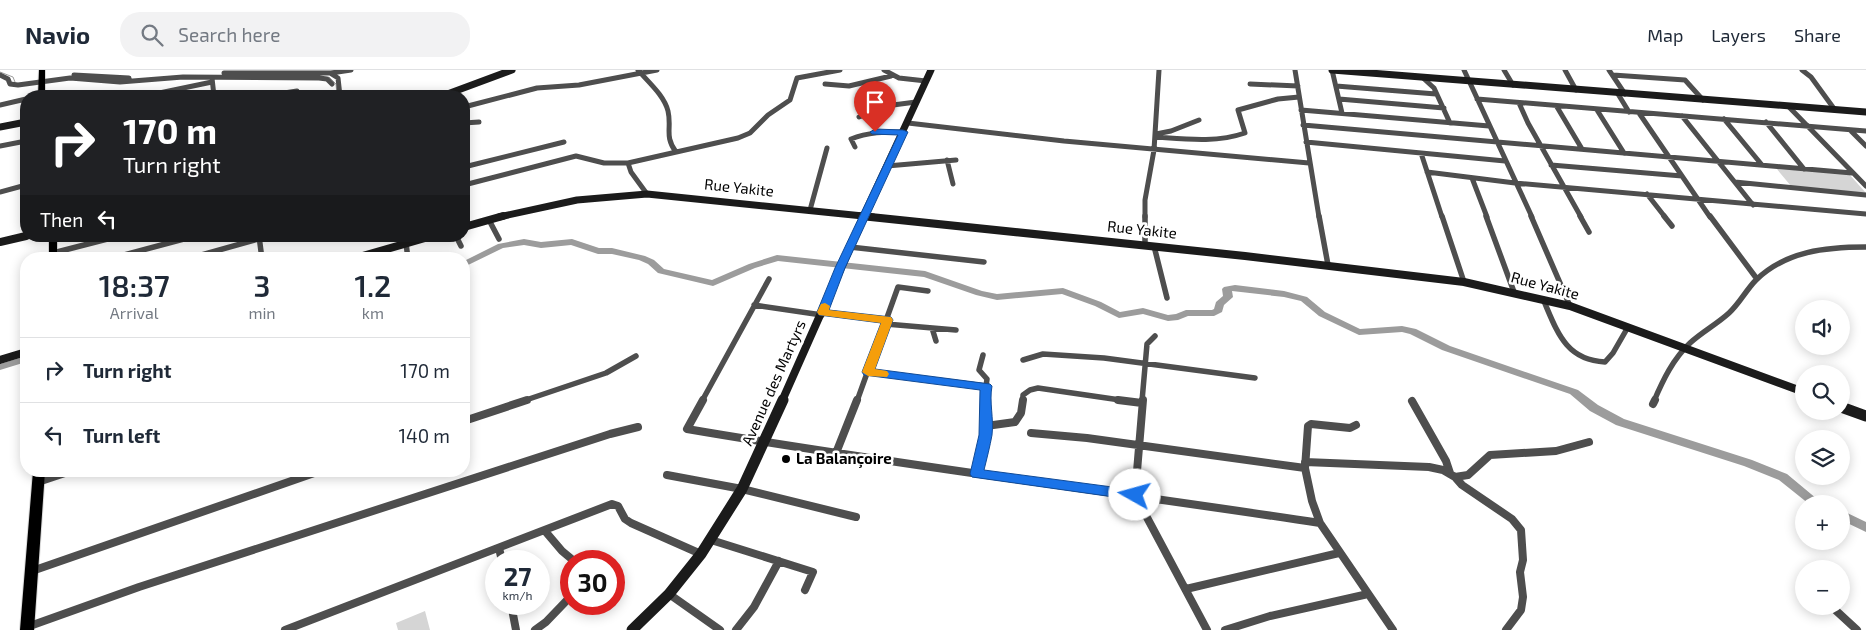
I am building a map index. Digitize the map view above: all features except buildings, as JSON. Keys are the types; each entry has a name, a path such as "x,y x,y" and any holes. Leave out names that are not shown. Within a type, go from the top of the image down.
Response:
{"main road":[{"path":"458,90 512,70"},
{"name":"Avenue des Martyrs","path":"632,630 669,594 701,554 742,488 931,70"},
{"path":"1332,70 1866,112"},
{"path":"41,90 42,76"},
{"path":"0,127 20,123"},
{"name":"Rue Yakite","path":"470,225 568,200 607,194 647,194 864,215 1328,265 1464,282 1570,306 1795,389"},
{"path":"0,242 20,237"},
{"path":"376,252 410,242"},
{"path":"0,360 20,354"},
{"path":"1850,410 1866,416"},
{"path":"25,629 38,477"}],"street":[{"path":"0,75 14,84 42,76 83,74 131,78 188,74 300,71 330,73 351,70"},
{"path":"470,105 537,88 579,86 639,72 657,70"},
{"path":"470,183 576,156 604,163 628,163 747,135 768,115 790,100 797,78 840,70"},
{"path":"884,70 898,79 926,81"},
{"path":"1145,245 1144,200 1154,150 1159,70"},
{"path":"1296,70 1309,163 1328,265"},
{"path":"1332,70 1342,113"},
{"path":"1464,70 1495,141 1556,269 1570,306"},
{"path":"1504,70 1513,85"},
{"path":"1565,70 1576,90"},
{"path":"1609,70 1613,74 1630,112"},
{"path":"1645,70 1650,77"},
{"path":"1802,70 1811,77 1835,110"},
{"path":"639,72 663,100 668,111 667,137 676,152"},
{"path":"330,73 338,78 339,90"},
{"path":"1613,74 1685,80 1703,100"},
{"path":"42,76 128,82 183,78 212,80 319,78 328,79 332,84"},
{"path":"825,84 848,86 891,76"},
{"path":"1422,77 1434,88"},
{"path":"1442,79 1434,83 1434,88 1450,123"},
{"path":"212,80 213,90"},
{"path":"170,90 212,80"},
{"path":"1250,84 1298,86"},
{"path":"1336,86 1436,94"},
{"path":"1155,136 1212,139 1240,136 1245,133 1240,122 1238,110 1278,99 1299,97"},
{"path":"1339,99 1444,108"},
{"path":"1477,99 1866,131"},
{"path":"0,105 20,100"},
{"path":"859,117 878,112 891,104 916,102"},
{"path":"1519,103 1540,145 1589,232"},
{"path":"1557,107 1582,149"},
{"path":"1789,107 1866,186"},
{"path":"1301,110 1489,126"},
{"path":"1597,110 1624,153"},
{"path":"1639,113 1721,233 1757,279"},
{"path":"1682,116 1753,205"},
{"path":"1724,119 1762,165"},
{"path":"1155,136 1199,120"},
{"path":"470,123 479,122"},
{"path":"1766,122 1804,168"},
{"path":"908,123 1154,150 1309,163"},
{"path":"1303,125 1852,173"},
{"path":"1850,130 1866,146"},
{"path":"855,147 852,139 862,135 878,132 903,132"},
{"path":"0,146 20,141"},
{"path":"470,166 564,142"},
{"path":"1306,142 1505,161"},
{"path":"810,210 827,148"},
{"path":"1421,153 1464,282"},
{"path":"947,160 953,184"},
{"path":"888,166 956,160"},
{"path":"628,163 631,172 647,194"},
{"path":"1551,165 1682,176"},
{"path":"1427,172 1515,183 1866,214"},
{"path":"1472,178 1514,292"},
{"path":"1735,182 1866,195"},
{"path":"0,192 20,187"},
{"path":"1647,194 1672,226"},
{"path":"489,220 500,239"},
{"path":"66,252 99,242"},
{"path":"136,252 173,242"},
{"path":"210,252 243,242"},
{"path":"459,242 461,246"},
{"path":"406,243 407,252"},
{"path":"1154,246 1167,298"},
{"path":"850,247 984,262"},
{"path":"1653,404 1663,382 1685,348 1740,304 1757,279 1781,261 1810,250 1834,247 1866,247"},
{"path":"769,279 687,429 977,474 1135,495 1320,523"},
{"path":"836,453 887,322 898,287 928,291"},
{"path":"1543,299 1564,344 1580,357 1605,362 1613,353 1628,327"},
{"path":"754,306 956,330"},
{"path":"932,328 936,341"},
{"path":"1154,336 1147,344 1135,495 1207,630"},
{"path":"977,474 986,426 984,397 987,377 979,370 983,355"},
{"path":"1023,360 1030,356 1050,355 1104,358 1255,378"},
{"path":"470,419 606,373 636,356"},
{"path":"868,372 986,386"},
{"path":"986,426 1010,424 1021,418 1023,395 1030,388 1042,387 1054,391 1142,403"},
{"path":"1412,401 1452,475 1462,485 1512,520 1521,530 1523,560 1520,572 1523,597 1521,610 1506,630"},
{"path":"1356,425 1350,428 1311,424 1308,426 1305,465 1312,501 1320,523 1393,630"},
{"path":"25,629 139,587 610,434 638,427"},
{"path":"1031,433 1305,465 1429,467 1452,475 1468,475 1490,455 1494,454 1558,450 1580,447 1589,442"},
{"path":"667,475 742,488 856,517"},
{"path":"31,572 303,477"},
{"path":"285,630 616,504 625,519 631,523 701,554"},
{"path":"545,531 561,550"},
{"path":"711,540 813,572 805,590"},
{"path":"1186,589 1339,553"},
{"path":"736,630 754,606 779,561"},
{"path":"669,594 720,630"},
{"path":"1226,630 1270,616 1368,594"},
{"path":"535,630 560,606"},
{"path":"513,615 516,630"},
{"path":"1841,615 1857,630"}],"shaded area":[{"path":"1776,168 1849,174 1866,193 1791,186"},
{"path":"425,611 430,630 398,630 396,623"}],"waterway":[{"path":"0,72 13,77 15,82"},
{"path":"329,77 336,84 337,90"},
{"path":"470,261 501,246 524,242 541,245 572,242 598,251 612,251 642,258 651,262 661,271 713,283 752,266 777,258 925,274 979,293 997,297 1063,291 1098,304 1119,315 1143,311 1168,318 1178,317 1186,313 1214,313 1219,310 1219,304 1228,297 1227,289 1235,288 1284,294 1304,299 1322,314 1359,332 1402,329 1413,331 1446,348 1574,392 1594,408 1620,422 1748,463 1783,477 1806,495"},
{"path":"0,367 20,361"},
{"path":"1850,519 1866,527"}],"slow traffic":[{"path":"825,306 823,312 887,320 868,372 883,374"}],"place":[{"name":"La Balançoire","path":"786,459"}],"route":[{"path":"875,132 903,132 840,268 823,312 887,320 868,372 986,386 984,397 986,435 977,474 1135,495"}]}
